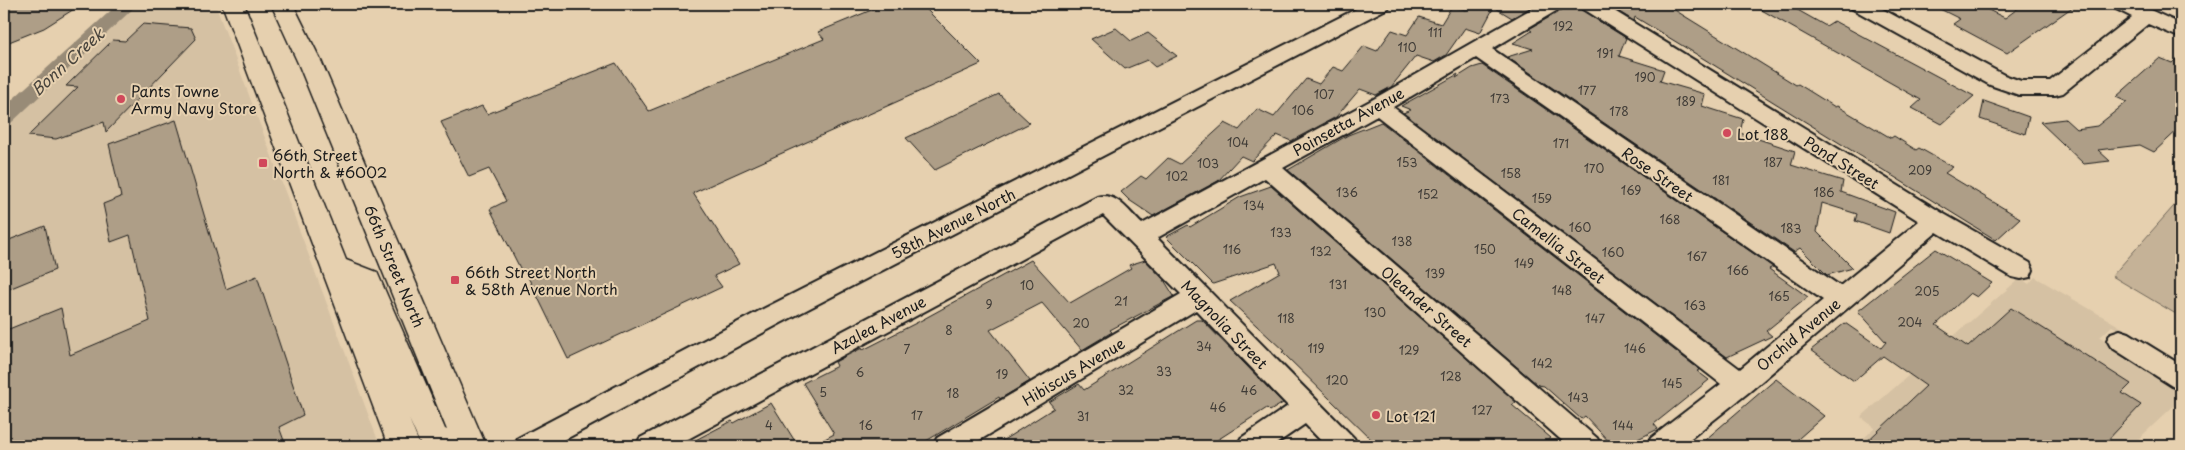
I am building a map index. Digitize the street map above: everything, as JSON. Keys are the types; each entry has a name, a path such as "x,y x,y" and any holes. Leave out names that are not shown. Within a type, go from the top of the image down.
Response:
{"main road":[{"path":"233,4 404,446"},
{"name":"66th Street North","path":"282,4 310,63 470,446"},
{"path":"336,270 348,271 367,280 433,438 447,446"}],"street":[{"name":"58th Avenue North","path":"528,446 772,316 1381,4"},
{"name":"Poinsetta Avenue","path":"1140,236 1378,106 1554,4"},
{"name":"Pond Street","path":"1589,4 1936,220 2021,270"},
{"path":"1858,4 1997,80 2019,88 2055,88 2146,16"},
{"path":"2122,4 2181,32"},
{"name":"Rose Street","path":"1476,48 1840,299"},
{"name":"Camellia Street","path":"1378,106 1740,384"},
{"name":"Oleander Street","path":"1266,166 1587,446"},
{"name":"Magnolia Street","path":"1105,203 1140,236 1344,446"},
{"name":"Azalea Avenue","path":"650,446 1105,203"},
{"name":"Orchid Avenue","path":"1660,446 1740,384 1936,220"},
{"name":"Hibiscus Avenue","path":"947,446 1198,296"},
{"path":"2120,340 2181,378"},
{"path":"1251,446 1307,408"}],"shaded area":[{"path":"128,4 215,4 380,446 4,446 4,111"},
{"path":"2181,198 2181,317 2112,276"},
{"path":"2035,277 2181,362 2181,369 2112,326 2100,337 2181,388 2181,399 2131,446 1855,446 1875,428 1861,417 2020,278 2029,284"}],"building":[{"path":"4,4 82,4 44,28 4,44"},
{"path":"886,4 921,4 981,64 693,193 739,264 714,276 722,287 568,359 524,269 521,270 490,209 506,201 489,169 469,177 441,122 482,106 487,114 616,63 649,111 824,39 818,32"},
{"path":"1477,4 1537,4 1512,18 1494,7 1480,33 1465,28 1446,55 1434,62 1416,56 1391,87 1376,95 1360,89 1336,117 1291,141 1277,135 1252,161 1241,156 1218,181 1153,216 1129,200 1121,192 1141,176 1146,179 1168,158 1180,164 1225,123 1239,130 1257,109 1274,117 1306,79 1319,84 1333,67 1343,71 1364,46 1377,51 1392,30 1407,35 1419,17 1441,24 1452,6 1466,10"},
{"path":"1566,4 1577,4 1581,10 1626,38 1619,56 1664,70 1660,81 1705,94 1702,106 1743,119 1740,133 1795,151 1791,165 1843,181 1841,192 1895,212 1889,233 1855,221 1857,214 1822,203 1817,232 1853,268 1827,275 1800,248 1794,252 1507,57 1533,49 1513,43 1532,31 1529,29 1562,10"},
{"path":"1606,4 1665,4 1796,85 1798,84 1891,138 1894,136 1916,150 1919,148 1953,167 1945,173 2020,218 1996,240 1635,17 1634,21"},
{"path":"1751,4 1787,4 1826,26 1834,21 1974,96 1942,124 1912,108 1921,100"},
{"path":"1930,4 1976,4 2005,18 2024,4 2077,4 2007,53 1953,24 1960,19"},
{"path":"143,24 191,28 196,39 106,132 104,122 56,139 28,136 78,87 66,86 113,40 125,41"},
{"path":"1116,28 1131,41 1148,33 1177,56 1155,67 1147,60 1125,69 1091,39"},
{"path":"2181,55 2181,127 2154,152 2140,145 2098,150 2110,161 2084,164 2040,122 2065,119 2076,129 2097,126 2127,102 2116,97 2160,58 2172,63"},
{"path":"1482,65 1773,267 1769,269 1808,297 1766,331 1772,336 1727,357 1403,113 1411,110 1401,106 1458,74 1456,78 1472,68"},
{"path":"999,94 1030,123 935,170 906,138"},
{"path":"1984,101 2029,117 2025,134 1980,119"},
{"path":"176,120 226,289 257,276 303,415 279,427 286,446 4,446 4,331 61,308 70,355 150,321 130,235 111,242 103,204 121,197 109,144"},
{"path":"1381,122 1700,370 1697,371 1709,380 1654,424 1658,429 1624,446 1613,446 1585,416 1581,419 1544,386 1538,385 1288,170 1348,135"},
{"path":"1271,186 1516,402 1512,405 1551,438 1541,446 1378,446 1282,352 1284,351 1230,301 1280,272 1276,263 1213,284 1166,237 1188,225 1190,227 1240,197"},
{"path":"45,226 55,270 4,291 4,242"},
{"path":"1936,249 1992,283 1977,297 1970,293 1936,325 1968,347 2011,308 2131,384 2122,393 2141,405 2102,446 1862,446 1926,386 1883,356 1854,381 1811,350 1845,323 1881,348 1886,342 1858,311"},
{"path":"1031,260 1070,303 1131,268 1129,265 1145,260 1164,280 1174,296 1110,330 1112,332 1082,350 1042,303 990,330 1030,381 1000,399 999,397 918,446 812,446 834,434 803,383 837,366 835,362 846,356 862,348 863,350 920,321"},
{"path":"1196,320 1202,320 1283,403 1270,411 1267,408 1208,446 994,446 1054,408 1049,402 1079,384 1084,390"},
{"path":"1776,379 1824,416 1790,446 1698,446"},
{"path":"771,403 798,446 684,446 732,421 734,423"}],"waterway":[{"name":"Bonn Creek","path":"4,118 129,4"}],"place":[{"name":"Pants Towne Army Navy Store","path":"121,99"},
{"name":"Lot 188","path":"1727,133"},
{"name":"66th Street North & #6002","path":"263,163"},
{"name":"66th Street North & 58th Avenue North","path":"455,280"},
{"name":"Lot 121","path":"1376,415"}]}
